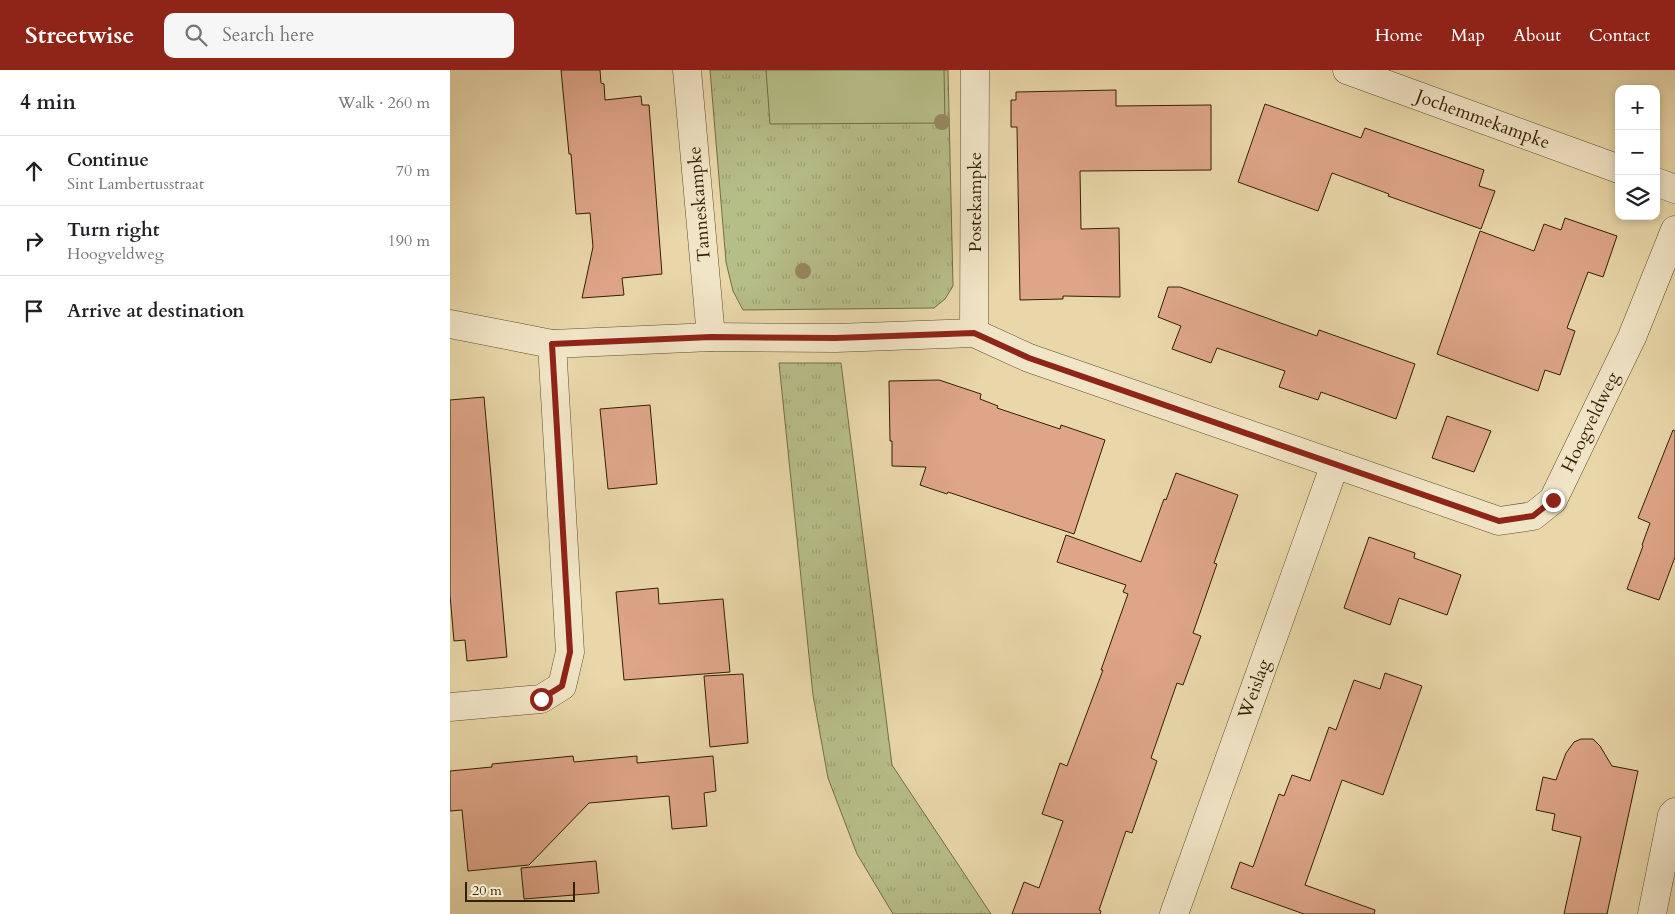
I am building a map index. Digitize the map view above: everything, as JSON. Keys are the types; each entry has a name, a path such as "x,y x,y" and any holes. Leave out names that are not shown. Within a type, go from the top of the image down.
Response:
{"street":[{"name":"Tanneskampke","path":"687,70 711,337"},
{"name":"Postekampke","path":"974,333 975,70"},
{"name":"Jochemmekampke","path":"1347,70 1615,168"},
{"path":"1660,183 1675,189"},
{"name":"Hoogveldweg","path":"450,324 552,344 711,337 836,338 974,333 1029,358 1499,521 1533,516 1553,500 1632,337 1675,230"},
{"path":"450,707 541,699 562,686 570,652 552,344"},
{"name":"Weislag","path":"1174,914 1334,464"},
{"path":"1652,914 1672,815 1675,812"}],"green space":[{"path":"710,70 948,70 953,286 945,299 934,308 743,310 733,291 726,262"},
{"path":"766,70 944,70 945,123 770,124"},
{"path":"779,363 841,363 892,765 991,914 893,914 857,854 828,778 813,695"}],"building":[{"path":"561,70 600,70 601,83 604,84 605,100 641,96 642,105 649,105 662,274 622,278 624,295 582,298 593,247 590,213 576,214"},
{"path":"1116,90 1116,106 1211,105 1211,170 1080,171 1081,229 1119,228 1120,297 1063,296 1063,299 1020,300 1017,127 1011,127 1011,100 1016,100 1016,92"},
{"path":"1265,104 1361,138 1365,128 1484,170 1479,186 1495,191 1481,229 1388,196 1389,194 1332,173 1318,211 1238,182"},
{"path":"1565,218 1617,236 1603,277 1588,272 1567,328 1575,331 1560,375 1545,370 1538,391 1437,354 1480,231 1534,251 1544,224 1561,230"},
{"path":"1168,287 1180,287 1317,336 1319,330 1415,364 1396,419 1321,392 1318,400 1279,387 1285,371 1217,348 1211,363 1172,349 1181,326 1158,317"},
{"path":"939,380 981,394 980,399 998,406 997,408 1060,429 1061,425 1105,440 1074,534 948,492 947,494 920,485 926,467 892,466 889,381"},
{"path":"484,397 507,657 467,661 465,640 454,641 450,595 450,400"},
{"path":"650,405 657,484 608,489 600,409"},
{"path":"1447,416 1491,431 1474,472 1432,458"},
{"path":"1673,430 1675,431 1675,557 1659,600 1627,589 1650,523 1638,518"},
{"path":"1176,473 1238,495 1214,563 1217,564 1193,633 1201,636 1183,685 1177,683 1151,758 1157,761 1132,833 1126,831 1099,910 1101,911 1100,914 1012,914 1024,882 1039,888 1063,821 1042,814 1060,763 1067,766 1103,670 1101,670 1128,594 1123,592 1126,585 1057,562 1066,535 1141,562 1164,499 1166,500"},
{"path":"1369,537 1415,553 1414,558 1461,575 1447,615 1399,598 1390,625 1344,608"},
{"path":"658,588 659,604 723,599 730,672 624,680 616,592"},
{"path":"1385,673 1422,686 1383,795 1342,780 1305,885 1375,910 1374,914 1304,914 1231,888 1240,862 1253,867 1279,794 1284,796 1292,775 1310,781 1329,727 1336,730 1354,680 1380,689"},
{"path":"743,674 748,743 710,747 704,676"},
{"path":"1581,739 1593,739 1600,746 1612,766 1638,771 1607,914 1564,914 1581,837 1552,830 1555,814 1536,810 1543,777 1556,780 1566,753 1574,742"},
{"path":"573,756 574,762 637,756 637,763 713,756 716,791 704,793 707,826 672,829 669,796 589,803 529,865 468,871 462,810 450,811 450,771 492,767 492,764"},
{"path":"596,861 599,893 524,899 521,868"}],"route":[{"path":"541,699 562,686 570,652 552,344 711,337 836,338 974,333 1029,358 1499,521 1533,516 1553,500"}]}
